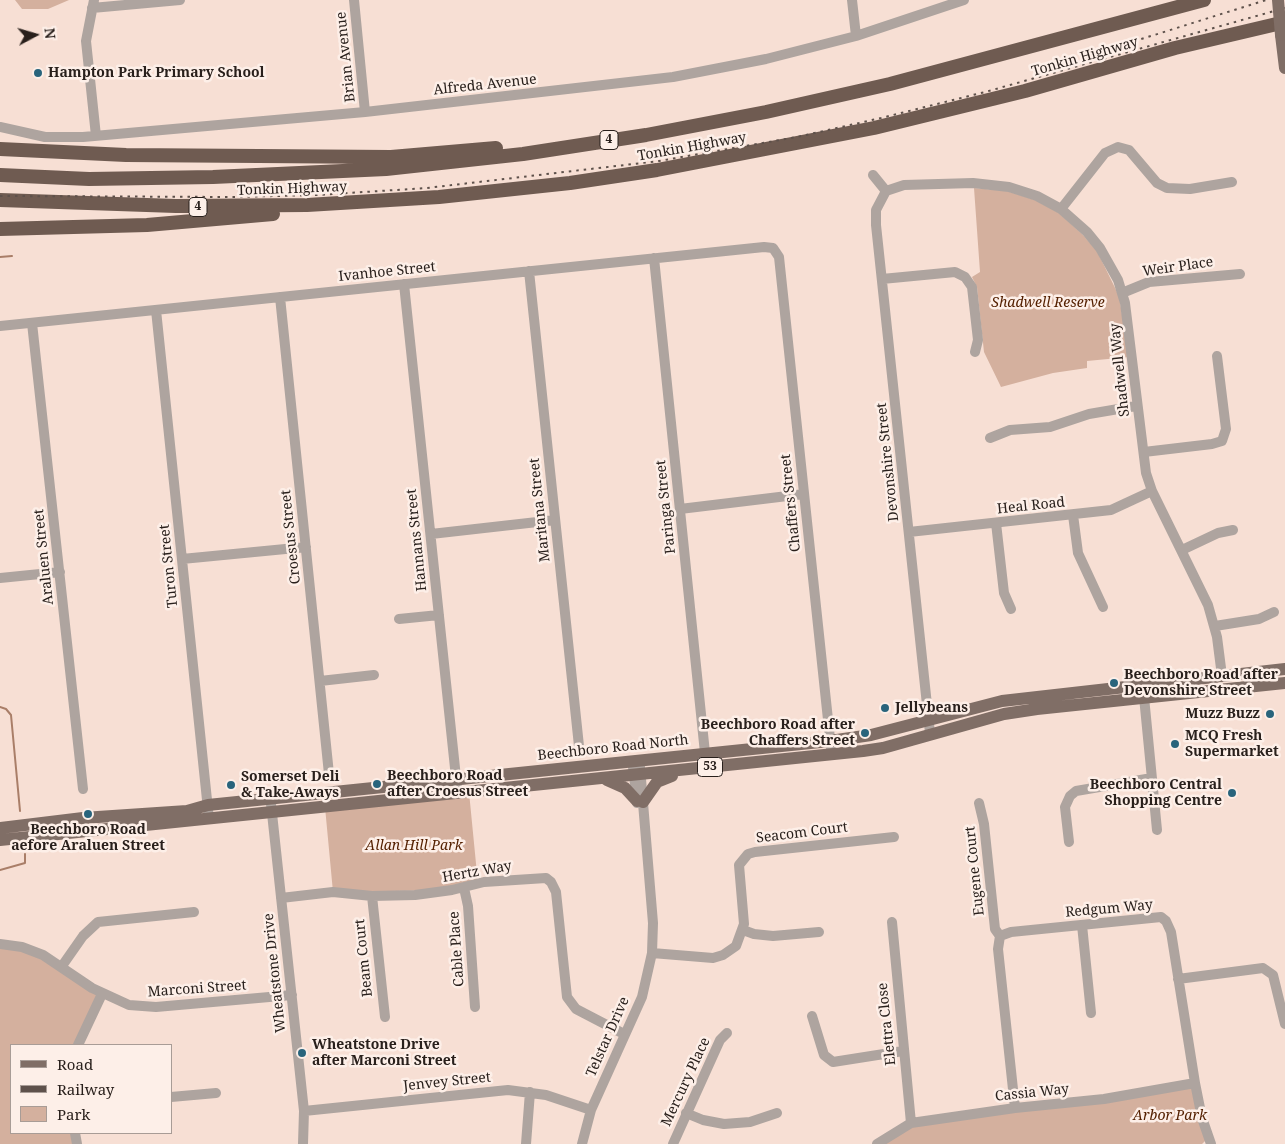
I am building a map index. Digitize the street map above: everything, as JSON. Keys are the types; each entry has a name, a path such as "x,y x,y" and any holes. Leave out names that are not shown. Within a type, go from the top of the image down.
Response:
{"highway":[{"name":"Tonkin Highway","path":"0,175 89,179 214,177 386,169 523,154 766,112 890,84 1204,0"},
{"name":"Tonkin Highway","path":"0,200 211,207 395,200 526,188 614,177 831,138 960,108 1175,48 1283,28"},
{"path":"0,149 106,154 391,157 617,139"},
{"path":"0,229 147,225 308,211 395,200"}],"main road":[{"path":"1278,0 1283,28 1285,68"},
{"path":"1252,672 1285,664"},
{"name":"Beechboro Road North","path":"0,828 83,818 187,811 208,805 270,799 457,786 604,779 691,770 831,747 929,719 1002,701 1285,669"},
{"name":"Beechboro Road North","path":"0,840 272,812 705,753 831,747 882,748 930,733 1004,714 1285,683"},
{"path":"604,779 625,788 640,802 657,782 691,770"}],"street":[{"path":"96,136 86,42 93,4 180,0"},
{"name":"Brian Avenue","path":"354,0 365,112"},
{"path":"852,0 856,36"},
{"name":"Alfreda Avenue","path":"0,127 45,137 96,136 365,112 691,75 766,59 856,36 951,2 964,0"},
{"path":"1061,210 1105,153 1118,147 1129,150 1157,183 1167,188 1190,188 1232,182"},
{"path":"873,175 886,191"},
{"name":"Shadwell Way","path":"886,191 904,185 998,185 1027,192 1061,210 1087,232 1100,248 1122,293 1128,319 1136,406 1152,491 1182,550 1215,626 1222,676"},
{"name":"Devonshire Street","path":"886,191 878,204 876,217 930,733"},
{"name":"Ivanhoe Street","path":"0,326 764,247 776,250"},
{"name":"Chaffers Street","path":"776,250 779,257 831,747"},
{"name":"Paringa Street","path":"654,258 705,753"},
{"name":"Maritana Street","path":"529,271 579,746"},
{"path":"882,279 954,272 965,277 972,287 978,340 975,352"},
{"name":"Weir Place","path":"1122,293 1149,282 1240,274"},
{"name":"Hannans Street","path":"404,284 457,786"},
{"name":"Croesus Street","path":"280,297 329,774"},
{"name":"Turon Street","path":"156,310 209,819"},
{"name":"Araluen Street","path":"32,323 83,789"},
{"path":"1144,452 1212,444 1222,441 1226,429 1217,356"},
{"path":"990,438 1010,430 1050,427 1089,414 1136,406"},
{"name":"Heal Road","path":"909,532 1111,510 1152,491"},
{"path":"680,509 804,494"},
{"path":"1074,515 1078,553 1103,607"},
{"path":"431,534 555,520"},
{"path":"996,523 1004,593 1011,609"},
{"path":"1182,550 1218,533 1233,530"},
{"path":"182,559 306,547"},
{"path":"0,578 60,572"},
{"path":"1215,626 1259,619 1274,612"},
{"path":"399,618 439,615"},
{"path":"320,681 374,675"},
{"path":"1206,691 1215,686 1222,676 1228,683 1240,688"},
{"path":"1157,830 1144,698 1149,689 1158,682"},
{"path":"1122,686 1137,692 1144,698"},
{"name":"Telstar Drive","path":"582,1144 591,1110 642,997 652,953 653,923 645,850 647,837 640,802 636,761"},
{"path":"1069,842 1065,808 1070,796 1076,791 1152,778"},
{"name":"Wheatstone Drive","path":"270,799 304,1111 303,1144"},
{"name":"Eugene Court","path":"980,803 995,929 1000,936"},
{"name":"Seacom Court","path":"743,930 739,865 748,854 894,837"},
{"name":"Hertz Way","path":"281,898 333,892 372,896 415,895 464,888 484,882 539,877 551,882 556,892 567,997 576,1009 624,1034"},
{"name":"Cable Place","path":"464,888 468,906 475,1007"},
{"name":"Beam Court","path":"372,896 385,1017"},
{"path":"62,966 83,936 98,922 194,912"},
{"name":"Redgum Way","path":"1000,936 1011,932 1161,917 1170,926 1195,1083 1202,1118 1211,1144"},
{"name":"Elettra Close","path":"892,922 911,1123"},
{"path":"1082,925 1091,1013"},
{"path":"652,953 713,958 723,955 736,946 743,930 754,934 773,936 819,932"},
{"path":"1000,936 998,949 1015,1108"},
{"name":"Marconi Street","path":"0,944 34,951 62,966 102,994 129,1005 147,1008 292,995"},
{"path":"1178,979 1263,968 1272,975 1285,1024"},
{"path":"78,1044 102,994"},
{"path":"812,1016 824,1055 833,1062 903,1052"},
{"name":"Mercury Place","path":"673,1144 720,1040 726,1033"},
{"name":"Cassia Way","path":"877,1144 911,1123 1015,1108 1104,1099 1195,1083"},
{"name":"Jenvey Street","path":"304,1111 496,1091 530,1092 591,1110"},
{"path":"526,1144 530,1092"},
{"path":"172,1097 216,1093"},
{"path":"686,1113 703,1120 724,1124 758,1121 777,1113"}],"green space":[{"path":"15,0 69,0 48,9 22,9"},
{"name":"Shadwell Reserve","path":"974,188 1007,191 1035,200 1059,213 1083,235 1097,251 1119,296 1129,357 1087,361 1087,368 1053,373 1001,387 984,352 977,287 972,277 980,272"},
{"name":"Allan Hill Park","path":"469,792 478,884 452,890 333,892 325,807"},
{"path":"0,944 22,947 102,994 78,1044 10,1044 10,1134 75,1134 74,1144 0,1144"},
{"name":"Arbor Park","path":"1195,1083 1208,1138 1202,1144 877,1144 902,1127"}],"waterway":[{"path":"0,257 12,256"},
{"path":"0,707 6,709 11,715 20,811"},
{"path":"0,870 25,863 25,854"}],"railway":[{"path":"1084,57 1266,0"},
{"path":"0,196 234,197 317,195 427,188 659,161 797,137 881,118 985,92 1285,8"}],"place":[{"name":"Hampton Park Primary School","path":"38,73"},
{"name":"Beechboro Road after Devonshire Street","path":"1114,683"},
{"name":"Jellybeans","path":"885,708"},
{"name":"Muzz Buzz","path":"1270,714"},
{"name":"Beechboro Road after Chaffers Street","path":"865,733"},
{"name":"MCQ Fresh Supermarket","path":"1175,744"},
{"name":"Beechboro Road after Croesus Street","path":"377,784"},
{"name":"Somerset Deli & Take-Aways","path":"231,785"},
{"name":"Beechboro Central Shopping Centre","path":"1232,793"},
{"name":"Beechboro Road aefore Araluen Street","path":"88,814"},
{"name":"Wheatstone Drive after Marconi Street","path":"302,1053"}]}
